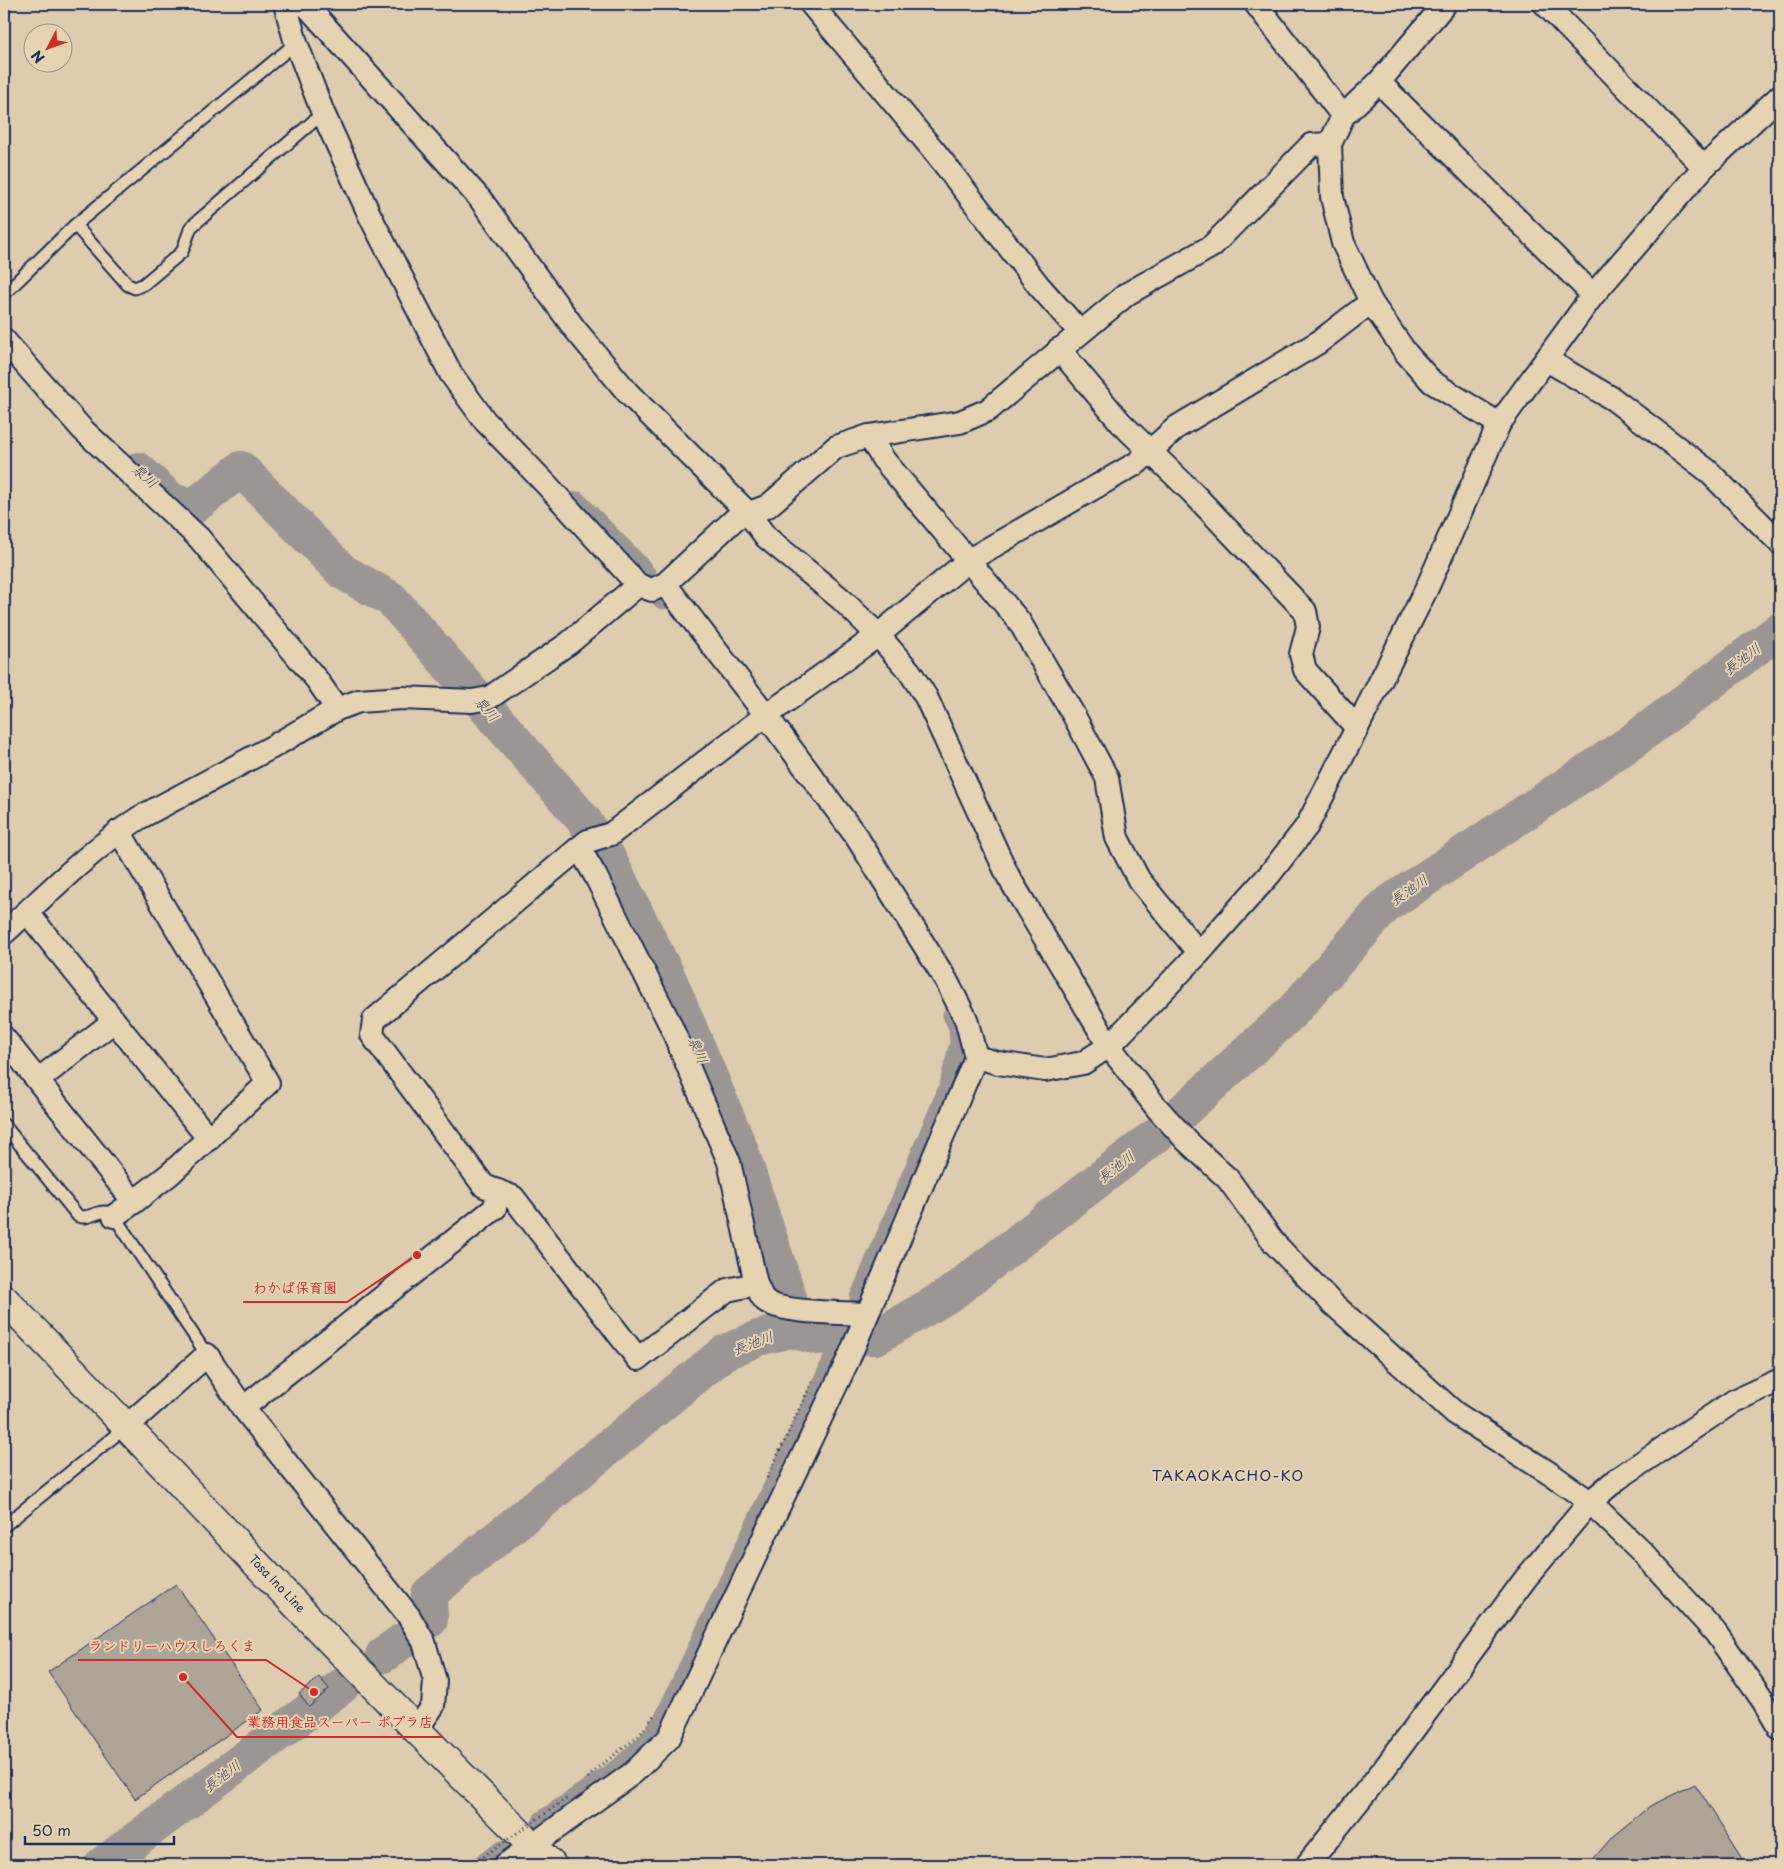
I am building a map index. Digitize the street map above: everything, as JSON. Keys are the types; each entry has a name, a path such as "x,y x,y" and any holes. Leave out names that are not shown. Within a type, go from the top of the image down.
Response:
{"main road":[{"name":"Tosa Ino Line","path":"4,1299 260,1567 552,1865"}],"street":[{"path":"295,4 296,42 323,113 370,216 451,374 486,421 546,484 654,586 760,720 856,836 946,980 966,1019 976,1057 848,1360 669,1738 633,1772 505,1865"},
{"path":"295,4 481,200 574,328 628,393 748,513 766,537 841,600 878,635 910,672 926,697 1008,876 1109,1046 1157,1108 1187,1140 1228,1178 1275,1244 1332,1302 1455,1413 1552,1475 1590,1502 1642,1552 1715,1632 1764,1702 1780,1729"},
{"path":"811,4 935,152 1039,286 1080,332"},
{"path":"1256,4 1343,116"},
{"path":"1445,4 1379,82 1343,116 1330,144 1332,197 1343,243 1371,302 1406,353 1432,382 1498,424"},
{"path":"1545,4 1704,167"},
{"path":"1379,82 1593,295"},
{"path":"976,1057 998,1063 1045,1070 1083,1063 1109,1046 1200,953 1269,875 1308,826 1427,588 1498,424 1547,360 1593,295 1704,167 1780,96"},
{"path":"4,933 86,857 119,831 139,818 274,746 337,709 359,701 402,698 480,700 654,586 736,518 768,506 836,447 869,436 960,422 988,410 1127,294 1212,246 1311,145 1330,144"},
{"path":"756,1284 728,1290 638,1359 513,1197 484,1186 372,1035 374,1020 591,842 611,834 760,720 878,635 969,560 1137,463 1177,427 1319,342 1371,302"},
{"path":"4,340 82,429 199,538 317,680 337,709"},
{"path":"1059,349 1121,423 1192,492 1305,611 1308,627 1301,654 1305,670 1357,728"},
{"path":"1547,360 1613,399 1707,470 1780,543"},
{"path":"869,436 883,459 1019,621 1107,778 1116,838 1139,880 1200,953"},
{"path":"114,1216 154,1188 268,1084 119,831"},
{"path":"591,842 599,884 670,1024 729,1162 756,1284 765,1301 776,1306 865,1319"},
{"path":"27,912 209,1139"},
{"path":"38,1080 114,1021"},
{"path":"4,1038 134,1202"},
{"path":"243,1408 495,1208 498,1191"},
{"path":"127,1426 207,1355 243,1408 408,1615 424,1642 435,1681 433,1706 417,1729"},
{"path":"1307,1865 1384,1769 1526,1578 1590,1502 1617,1478 1734,1401 1780,1380"}],"lane":[{"path":"4,294 75,225 296,42"},
{"path":"75,225 128,285 135,288 144,284 182,252 191,227 323,113"},
{"path":"4,1125 78,1216 86,1217 102,1211 109,1212 114,1216 207,1355"},
{"path":"4,1526 127,1426"}],"path":[{"path":"766,1480 817,1372"},
{"path":"586,1779 597,1768 639,1736 656,1713"},
{"path":"471,1865 575,1791"}],"building":[{"path":"176,1584 263,1710 135,1799 48,1672"},
{"path":"319,1677 329,1689 309,1707 299,1694"},
{"path":"1695,1784 1747,1865 1588,1865 1613,1836 1650,1806"}],"waterway":[{"name":"泉川","path":"138,470 172,501 193,507 241,469 343,572 391,599 583,819 608,858 668,977 741,1151 788,1295"},
{"path":"577,502 640,567 663,599"},
{"name":"長池川","path":"430,1620 429,1594 724,1353 758,1338 791,1330 818,1337 876,1337 949,1295 1158,1134 1292,1012 1386,905 1630,743 1780,630"},
{"path":"860,1298 949,1088 960,1043 959,1027 953,1015"},
{"path":"543,1821 621,1767 646,1745 664,1720 848,1329"},
{"name":"長池川","path":"383,1655 404,1640"},
{"name":"長池川","path":"102,1865 342,1686"},
{"path":"482,1865 502,1851"}],"place":[{"name":"わかば保育園","path":"417,1255"},
{"name":"業務用食品スーパー ポプラ店","path":"183,1677"},
{"name":"ランドリーハウスしろくま","path":"314,1692"}],"district":[{"name":"TAKAOKACHO-KO","path":"1228,1476"}]}
